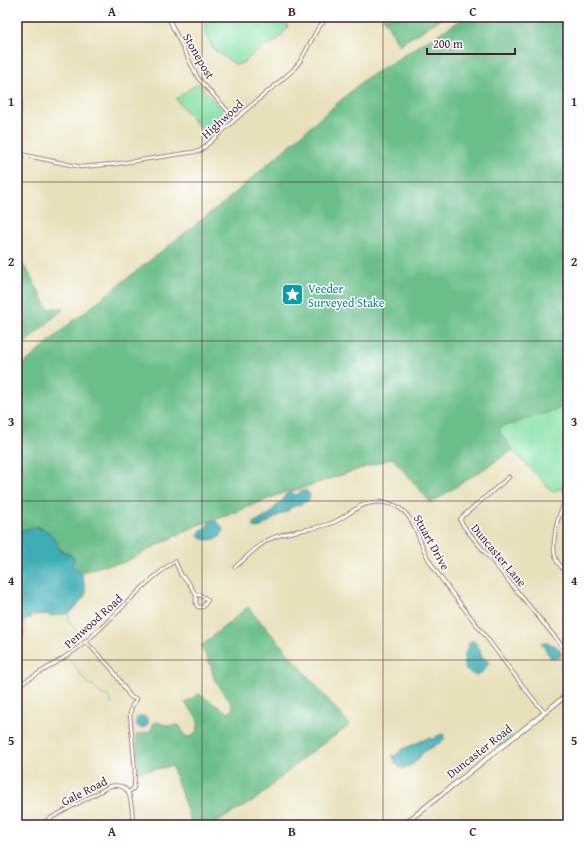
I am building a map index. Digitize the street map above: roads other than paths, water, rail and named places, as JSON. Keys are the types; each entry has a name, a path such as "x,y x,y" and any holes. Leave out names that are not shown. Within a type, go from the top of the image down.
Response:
{"street":[{"name":"Stonepost","path":"168,17 198,78 235,119"},
{"name":"Highwood","path":"19,154 82,167 125,163 200,151 293,70 301,60 318,28 328,17"},
{"path":"17,163 19,154 19,140"},
{"name":"Duncaster Lane","path":"509,477 460,520 464,528 568,653"},
{"path":"568,489 564,492 567,499 558,517 553,546 557,562 568,574"},
{"name":"Stuart Drive","path":"235,567 260,545 279,535 330,524 366,504 376,502 396,506 409,518 428,559 446,585 544,712"},
{"name":"Penwood Road","path":"17,686 62,660 86,642 147,583 175,561 181,575 189,583 196,594"},
{"path":"196,594 208,600 203,607 198,607 196,604 196,594"},
{"path":"86,642 112,669 129,695 132,698 137,699 132,706 130,714 135,772 133,789 128,792 131,800 134,825"},
{"name":"Duncaster Road","path":"402,825 568,694"},
{"name":"Gale Road","path":"38,825 110,786 119,785 128,792"}],"water":[{"path":"304,490 308,492 310,496 308,501 292,507 261,527 256,528 253,526 254,522 271,513 283,500 286,494 291,492 296,495"},
{"path":"211,521 216,521 222,527 223,530 220,537 209,540 200,538 198,536 199,533"},
{"path":"34,527 49,532 61,551 69,554 74,559 71,565 73,568 77,568 82,574 86,592 85,596 70,613 52,616 45,614 34,615 27,619 23,624 23,636 17,643 17,532"},
{"path":"471,641 474,641 479,648 481,656 489,662 486,668 477,675 470,673 464,667 465,653"},
{"path":"542,642 552,644 557,647 561,652 559,658 551,658"},
{"path":"140,716 144,716 148,722 144,728 140,728 136,724 136,720"},
{"path":"442,734 444,735 444,740 422,754 411,765 402,769 395,763 392,756 395,756 400,751 428,738 433,739"}],"waterway":[{"path":"17,102 22,101 20,129"},
{"path":"68,613 68,621 83,639"},
{"path":"70,659 87,683 93,686 102,695 108,696 111,701 111,705"}],"place":[{"name":"Veeder Surveyed Stake","path":"293,295"}]}
